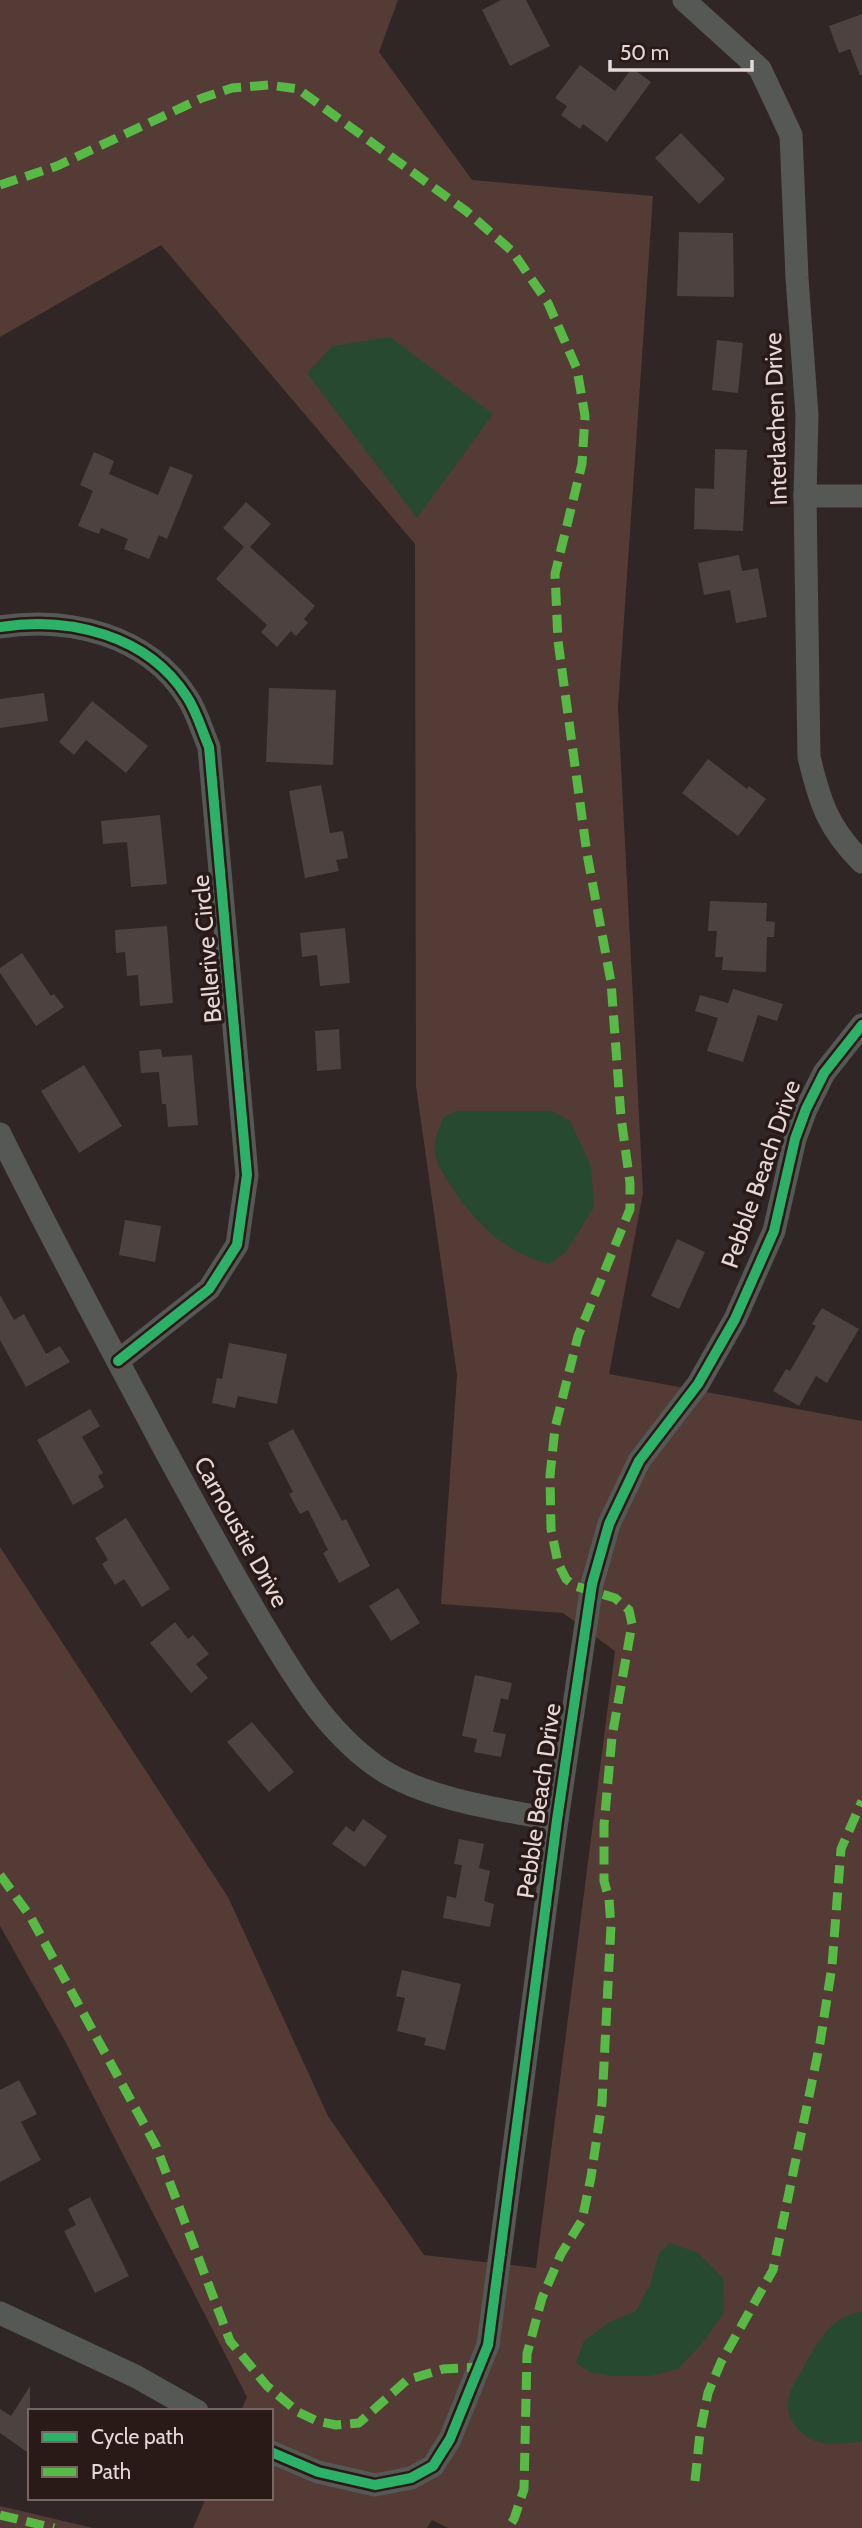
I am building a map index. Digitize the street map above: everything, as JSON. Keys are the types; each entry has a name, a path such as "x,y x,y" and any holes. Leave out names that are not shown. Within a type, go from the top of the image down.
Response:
{"street":[{"name":"Interlachen Drive","path":"684,0 760,69 792,135 797,278 807,415 805,496 809,757 818,795 833,828 862,862"},
{"path":"805,496 862,496"},
{"name":"Bellerive Circle","path":"0,626 22,623 55,624 94,630 147,653 170,673 188,699 209,747 247,1175 239,1233 237,1245 209,1289 118,1361"},
{"name":"Pebble Beach Drive","path":"273,2453 318,2472 375,2485 411,2478 433,2466 450,2439 488,2345 557,1820 591,1591 608,1524 639,1461 698,1384 735,1319 774,1231 795,1139 806,1109 824,1073 862,1025"},
{"name":"Carnoustie Drive","path":"0,1134 220,1552 302,1690 323,1717 377,1767 413,1787 495,1809 557,1820"},
{"path":"0,2313 135,2375 194,2409"}],"shaded area":[{"path":"0,0 398,0 379,52 472,180 653,196 618,707 643,1193 609,1374 862,1421 862,2528 448,2528 432,2520 427,2528 193,2528 205,2500 273,2500 273,2409 242,2409 247,2397 65,2041 0,1926 0,1547 228,1897 328,2116 424,2255 536,2268 615,1651 563,1613 441,1604 457,1375 416,1086 415,544 161,245 0,337"},
{"path":"390,337 493,414 417,518 307,373 333,346"},
{"path":"457,1111 552,1111 570,1121 591,1166 594,1207 566,1252 549,1264 517,1252 491,1234 479,1223 445,1176 436,1157 436,1139 444,1117"},
{"path":"670,2243 698,2253 723,2278 724,2312 704,2341 678,2369 650,2376 613,2376 590,2372 576,2363 584,2341 608,2323 636,2311 650,2285 659,2253"},
{"path":"862,2312 862,2441 831,2444 813,2440 797,2428 790,2416 788,2403 791,2390 815,2347 828,2331 843,2318"},
{"path":"0,2506 93,2528 0,2528"}],"building":[{"path":"501,0 526,0 550,46 510,66 482,10"},
{"path":"862,14 860,75 850,49 839,53 829,26"},
{"path":"580,65 615,91 632,68 651,82 607,142 583,124 580,129 561,115 567,106 555,98"},
{"path":"681,133 725,179 699,204 655,158"},
{"path":"679,232 733,233 734,297 677,296"},
{"path":"717,340 743,343 738,393 712,390"},
{"path":"715,449 747,450 743,531 694,529 695,488 714,489"},
{"path":"94,452 114,461 109,474 158,495 170,466 193,475 167,539 159,535 149,559 124,549 128,539 101,528 99,534 78,526 93,491 80,485"},
{"path":"246,502 271,524 250,547 315,606 304,619 308,623 296,636 291,631 277,647 261,632 267,625 216,579 244,547 223,528"},
{"path":"739,555 742,571 758,568 767,617 736,623 730,590 704,595 698,563"},
{"path":"269,688 336,690 333,765 266,762"},
{"path":"44,693 48,721 0,728 0,699"},
{"path":"92,701 148,746 126,773 86,740 74,755 59,742"},
{"path":"708,759 747,789 749,786 766,799 738,836 682,793"},
{"path":"321,785 330,833 343,831 348,858 336,860 339,871 305,878 289,791"},
{"path":"160,815 167,884 131,887 127,842 103,844 101,821"},
{"path":"710,901 767,903 766,921 775,922 774,937 767,937 766,972 722,970 723,957 715,957 717,931 708,931"},
{"path":"167,926 173,1003 140,1006 138,975 127,976 125,952 116,953 115,930"},
{"path":"345,928 350,983 320,986 317,955 302,957 300,933"},
{"path":"22,953 51,996 54,994 64,1007 36,1026 0,973 0,968"},
{"path":"733,989 783,1004 777,1021 758,1015 743,1062 707,1051 718,1018 695,1011 700,995 728,1003"},
{"path":"339,1029 341,1069 317,1071 315,1031"},
{"path":"161,1049 162,1057 192,1055 198,1125 168,1127 166,1104 162,1104 159,1072 141,1073 139,1051"},
{"path":"84,1065 122,1126 79,1153 41,1091"},
{"path":"125,1220 161,1226 155,1262 119,1255"},
{"path":"677,1239 705,1252 679,1309 651,1296"},
{"path":"0,1295 14,1320 24,1314 46,1354 60,1346 70,1362 26,1387 0,1340"},
{"path":"822,1308 859,1329 827,1383 816,1376 799,1406 773,1391 786,1369 790,1371 816,1326 812,1324"},
{"path":"229,1343 287,1354 277,1404 238,1396 235,1408 212,1403 217,1378 222,1379"},
{"path":"90,1409 100,1426 82,1437 103,1473 98,1476 104,1487 73,1505 37,1440"},
{"path":"293,1429 342,1521 346,1519 370,1566 339,1583 323,1553 328,1550 308,1510 300,1514 289,1494 293,1492 268,1443"},
{"path":"126,1518 170,1589 142,1607 124,1579 115,1585 102,1564 108,1560 95,1538"},
{"path":"398,1588 420,1623 391,1641 369,1606"},
{"path":"175,1622 188,1639 193,1635 209,1654 196,1664 208,1678 191,1693 150,1643"},
{"path":"475,1675 512,1683 508,1700 501,1698 493,1732 506,1734 501,1757 474,1752 477,1739 462,1736"},
{"path":"252,1722 294,1772 269,1792 227,1742"},
{"path":"363,1819 387,1836 365,1867 332,1844 346,1826 354,1832"},
{"path":"459,1839 484,1844 479,1868 490,1871 484,1901 494,1904 490,1927 443,1918 447,1896 456,1898 462,1865 454,1864"},
{"path":"402,1970 461,1984 445,2050 424,2045 426,2038 397,2031 405,1998 396,1996"},
{"path":"19,2080 37,2114 21,2122 41,2160 0,2182 0,2090"},
{"path":"90,2197 129,2276 95,2293 64,2231 76,2225 68,2209"},
{"path":"30,2386 28,2453 0,2433 0,2409 11,2416"}],"marked path":[{"path":"0,185 57,166 202,98 232,88 269,85 298,89 466,211 512,251 548,303 577,369 585,416 582,464 555,574 558,641 587,854 611,982 621,1117 630,1183 630,1209 578,1336 555,1428 550,1476 551,1529 558,1563 566,1579 575,1586 615,1598 629,1610 632,1624 612,1737 604,1825 604,1881 609,1899 611,1926 602,2103 582,2220 561,2254 542,2298 527,2354 524,2489 514,2519 508,2528"},
{"path":"695,2481 708,2393 721,2362 773,2270 820,2043 832,1966 841,1849 862,1801"},
{"path":"0,1875 30,1916 156,2146 230,2341 267,2386 298,2412 317,2421 336,2425 359,2423 407,2380 443,2369 479,2367"},
{"path":"0,2515 54,2528"}],"cycle path":[{"path":"0,627 26,624 79,628 129,645 151,658 171,676 191,703 209,747 247,1175 237,1245 209,1289 118,1361"},
{"path":"273,2453 318,2472 375,2485 411,2478 433,2466 450,2439 488,2345 557,1820 592,1584 609,1524 639,1461 698,1384 735,1319 774,1231 795,1139 806,1109 824,1073 862,1025"}]}
